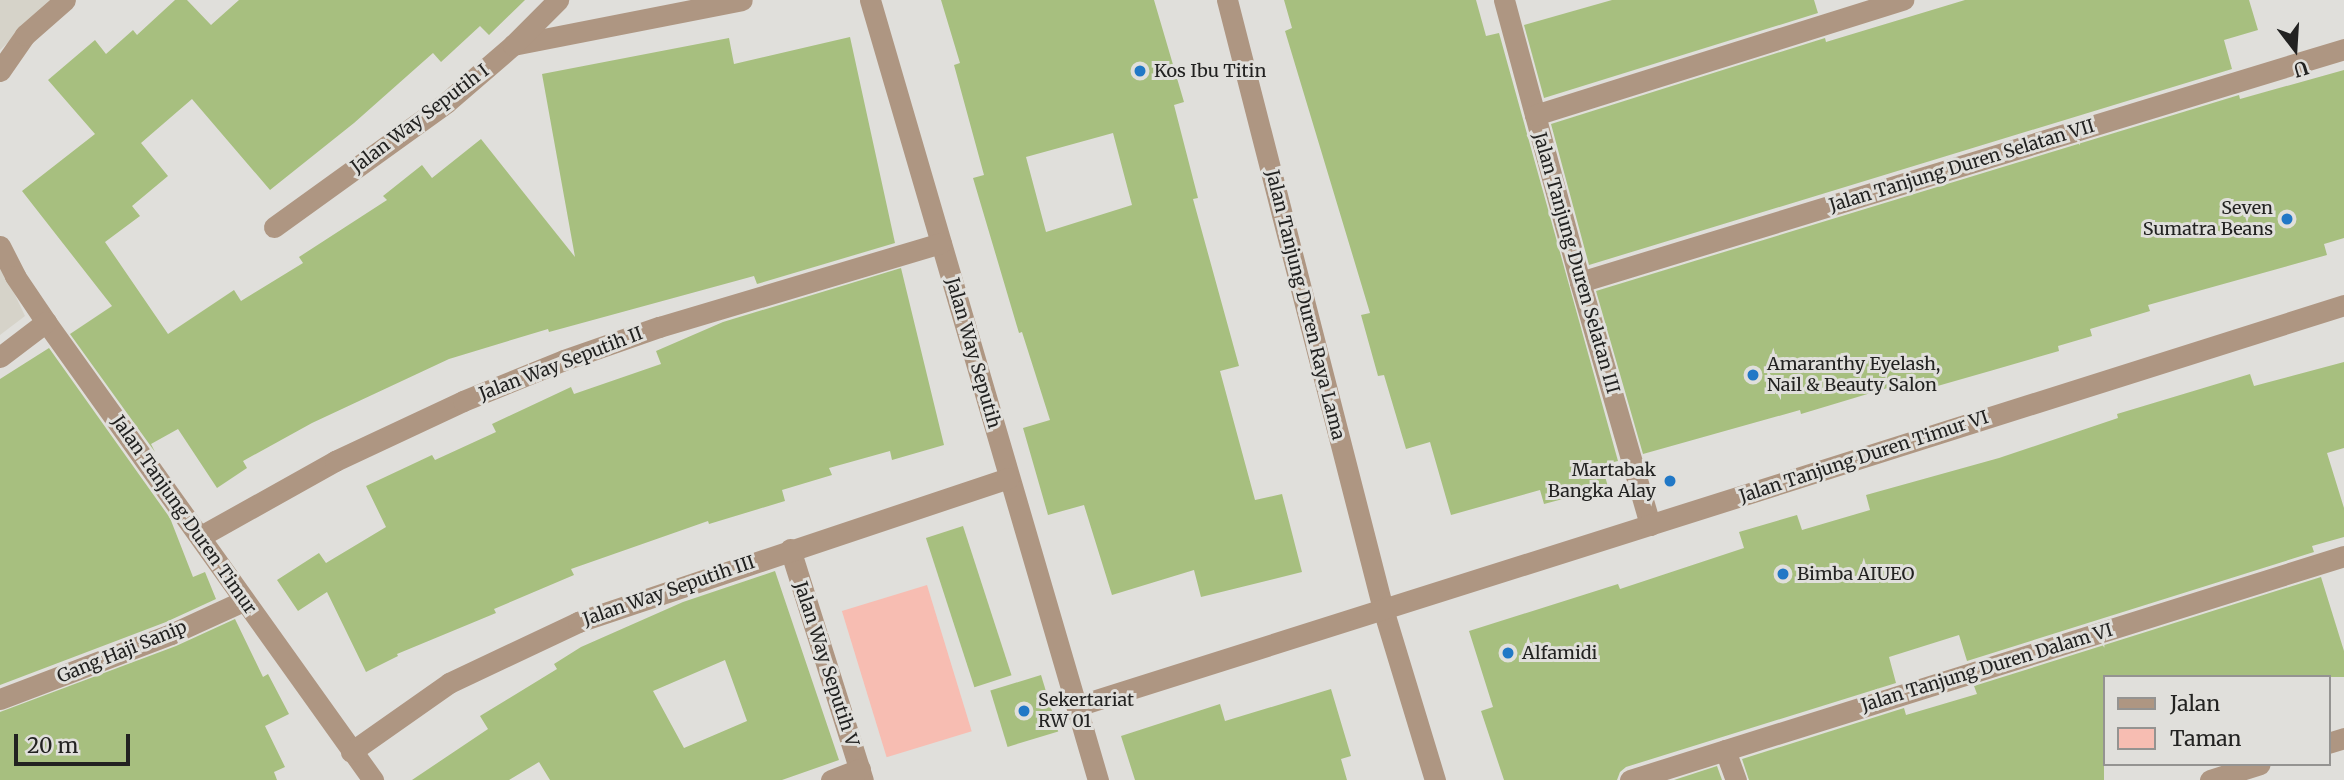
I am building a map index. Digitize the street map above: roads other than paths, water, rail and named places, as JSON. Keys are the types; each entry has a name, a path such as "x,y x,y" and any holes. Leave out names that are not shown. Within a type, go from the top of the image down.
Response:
{"street":[{"path":"0,71 25,35 65,0"},
{"name":"Jalan Way Seputih I","path":"274,228 447,103 513,45 558,0"},
{"path":"513,45 742,0"},
{"name":"Jalan Way Seputih","path":"870,0 1098,780"},
{"name":"Jalan Tanjung Duren Raya Lama","path":"1227,0 1383,609 1435,780"},
{"name":"Jalan Tanjung Duren Selatan III","path":"1504,0 1580,282 1650,525"},
{"path":"1535,116 1903,0"},
{"name":"Jalan Tanjung Duren Selatan VII","path":"1580,282 2344,49"},
{"name":"Jalan Way Seputih II","path":"201,536 335,461 463,401 564,360 659,327 941,243"},
{"name":"Jalan Tanjung Duren Timur","path":"0,246 15,276 46,322 373,780"},
{"name":"Jalan Tanjung Duren Timur VI","path":"1383,609 2344,305"},
{"path":"0,357 46,322"},
{"name":"Jalan Way Seputih III","path":"351,752 449,683 578,622 1009,478"},
{"name":"Jalan Way Seputih V","path":"790,549 861,775"},
{"name":"Jalan Tanjung Duren Dalam VI","path":"1630,780 2344,556"},
{"name":"Gang Haji Sanip","path":"0,699 171,634 243,601"},
{"path":"1077,706 1383,609"},
{"path":"1725,750 1735,780"},
{"path":"2210,780 2254,766"},
{"path":"831,780 861,775"}],"place":[{"name":"Kos Ibu Titin","path":"1140,71"},
{"name":"Seven Sumatra Beans","path":"2287,219"},
{"name":"Amaranthy Eyelash, Nail & Beauty Salon","path":"1753,375"},
{"name":"Martabak Bangka Alay","path":"1670,481"},
{"name":"Bimba AIUEO","path":"1783,574"},
{"name":"Alfamidi","path":"1508,653"},
{"name":"Sekertariat RW 01","path":"1024,711"}]}
